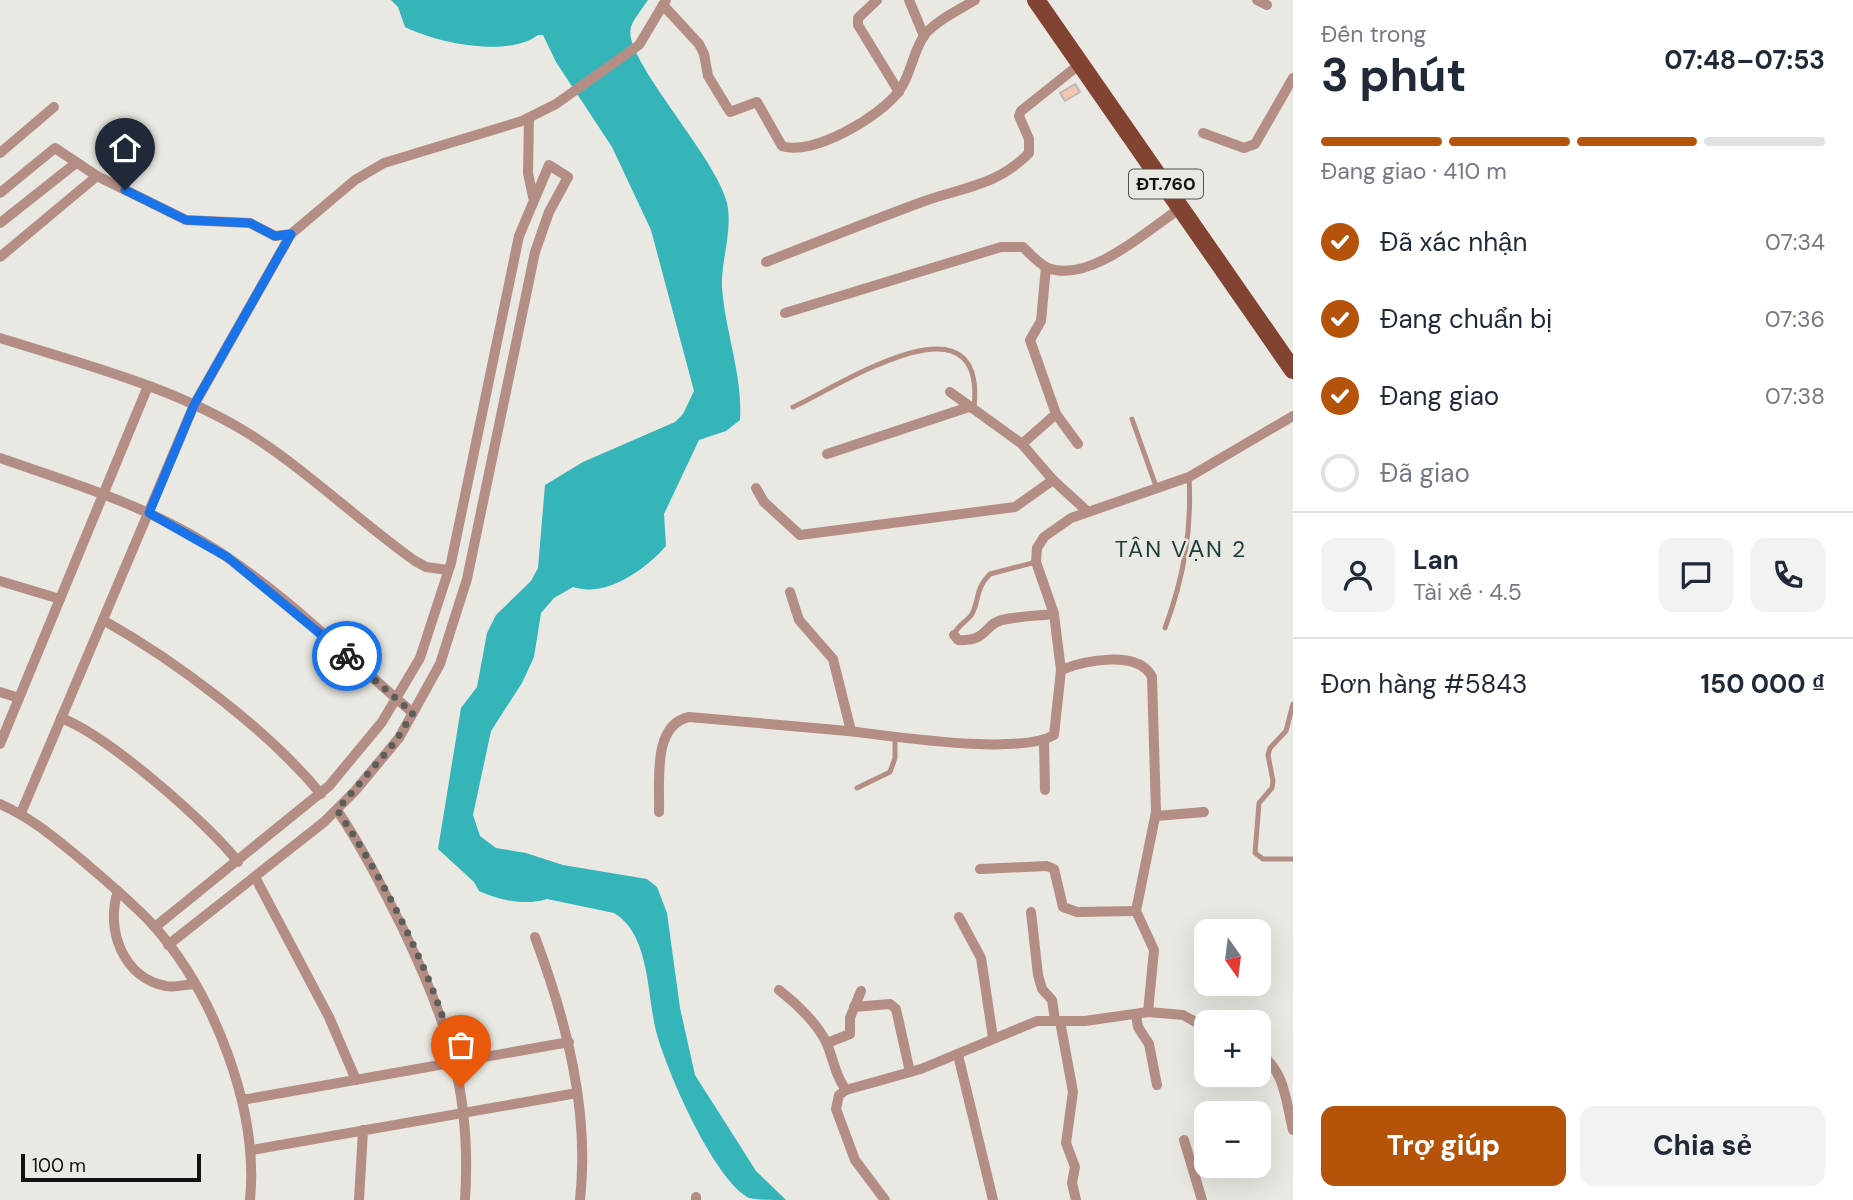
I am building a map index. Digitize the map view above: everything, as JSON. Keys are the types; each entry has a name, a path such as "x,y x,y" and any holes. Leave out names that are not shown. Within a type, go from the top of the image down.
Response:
{"main road":[{"name":"ĐT.760","path":"1036,0 1293,370"}],"street":[{"path":"877,0 858,18 858,25 899,92"},
{"path":"909,0 924,36"},
{"path":"21,813 194,405 291,234 355,180 384,163 529,118 556,104 639,45 665,2 699,44 704,54 708,76 730,112 757,102 782,146 798,150 810,148 866,120 899,92 916,47 924,36 938,22 975,0"},
{"path":"766,262 944,194 991,182 1003,175 1029,153 1029,139 1018,116 1021,111 1080,64"},
{"path":"1203,133 1244,148 1255,144 1293,78"},
{"path":"0,153 54,107"},
{"path":"529,118 528,173 533,197"},
{"path":"0,193 55,148 97,176 186,220 250,223 275,236 291,234"},
{"path":"0,223 76,163"},
{"path":"155,927 321,794 379,727 424,649 449,570 519,236 533,197 549,165 568,177 550,212 535,252 467,579 436,674 395,742 337,810 168,945"},
{"path":"0,257 97,176"},
{"path":"785,313 1001,247 1023,247 1046,267 1077,270 1099,264 1182,207"},
{"path":"1046,267 1041,321 1030,340 1056,414 1078,444"},
{"path":"508,292 527,294"},
{"path":"0,338 148,386 194,405 276,452 415,561 426,567 449,570"},
{"path":"0,744 148,386"},
{"path":"950,392 1022,444 1053,480 1088,512"},
{"path":"827,454 971,407"},
{"path":"1022,444 1056,414"},
{"path":"659,812 662,747 667,729 678,719 689,717 851,732 895,739 1025,744 1044,741 1054,735 1057,726 1060,670 1054,614 1036,562 1037,548 1044,537 1071,518 1189,477 1293,416"},
{"path":"0,458 149,513 227,557 413,713"},
{"path":"756,488 764,502 800,535 1015,507 1053,480"},
{"path":"0,581 60,599"},
{"path":"790,592 799,620 833,659 851,732"},
{"path":"954,635 958,640 972,640 982,636 998,621 1054,614"},
{"path":"103,620 165,657 269,742 321,794"},
{"path":"1060,670 1094,659 1122,661 1149,671 1156,746 1156,816 1136,911 1154,950 1138,1027 1149,1044 1157,1085"},
{"path":"0,692 19,698"},
{"path":"61,718 90,732 158,786 222,841 238,862"},
{"path":"1044,741 1045,790"},
{"path":"0,804 21,813 118,891 155,927 193,984 216,1027 242,1100 252,1150 250,1200"},
{"path":"337,810 375,874 433,992 457,1062 468,1157 466,1200"},
{"path":"1156,816 1204,812"},
{"path":"980,869 1047,866 1054,869 1063,907 1077,912 1136,911"},
{"path":"255,877 329,1017 356,1080"},
{"path":"118,891 115,902 116,928 120,951 130,966 168,987 193,984"},
{"path":"1031,912 1038,975 1042,989 1052,1000 1073,1092 1066,1143 1075,1167 1072,1183 1076,1200"},
{"path":"959,917 981,958 993,1038"},
{"path":"535,937 569,1042 577,1093 582,1156 580,1200"},
{"path":"779,990 795,1003 827,1043 835,1072 846,1090"},
{"path":"827,1043 850,1034 850,1018 861,991"},
{"path":"854,1007 890,1004 896,1009 910,1072"},
{"path":"885,1200 855,1160 836,1109 839,1095 846,1090 958,1055 1037,1021 1142,1013 1183,1015 1194,1021"},
{"path":"242,1100 569,1042"},
{"path":"958,1055 993,1200"},
{"path":"1271,1062 1280,1076 1293,1130"},
{"path":"252,1150 577,1093"},
{"path":"359,1200 363,1130"},
{"path":"1184,1140 1202,1200"}],"lane":[{"path":"793,407 895,356 943,347 956,350 966,362 976,390 971,407"},
{"path":"1132,419 1157,489"},
{"path":"1165,628 1187,553 1191,523 1189,477"},
{"path":"954,635 957,628 973,613 976,594 990,574 1036,562"},
{"path":"1293,704 1286,732 1270,748 1268,755 1273,781 1272,788 1259,803 1255,853 1263,859 1293,859"},
{"path":"857,788 890,772 895,758 895,739"}],"water":[{"path":"391,0 648,0 631,27 632,41 640,61 706,160 727,203 729,224 722,287 739,387 740,420 726,431 699,440 664,514 666,546 657,555 624,580 611,585 598,589 573,587 554,598 541,613 534,657 522,683 491,731 473,815 480,836 496,848 526,853 563,865 647,879 657,887 667,913 680,1008 695,1075 756,1171 786,1200 749,1198 735,1187 707,1148 661,1049 641,950 626,923 614,913 547,899 521,902 479,891 474,882 438,849 461,708 477,687 487,633 496,615 531,581 538,568 545,485 583,462 675,422 683,414 694,391 651,230 612,147 556,62 543,35 509,46 453,43 405,27 398,7"}],"building":[{"path":"1075,84 1080,92 1065,101 1060,93"}],"way so far":[{"path":"347,656 413,713 395,742 337,810 357,839 433,992 457,1062 461,1087"}],"district":[{"name":"TÂN VẠN 2","path":"1181,549"}],"route":[{"path":"125,190 186,220 250,223 275,236 291,234 272,262 194,405 149,513 203,541 227,557 347,656"}]}
